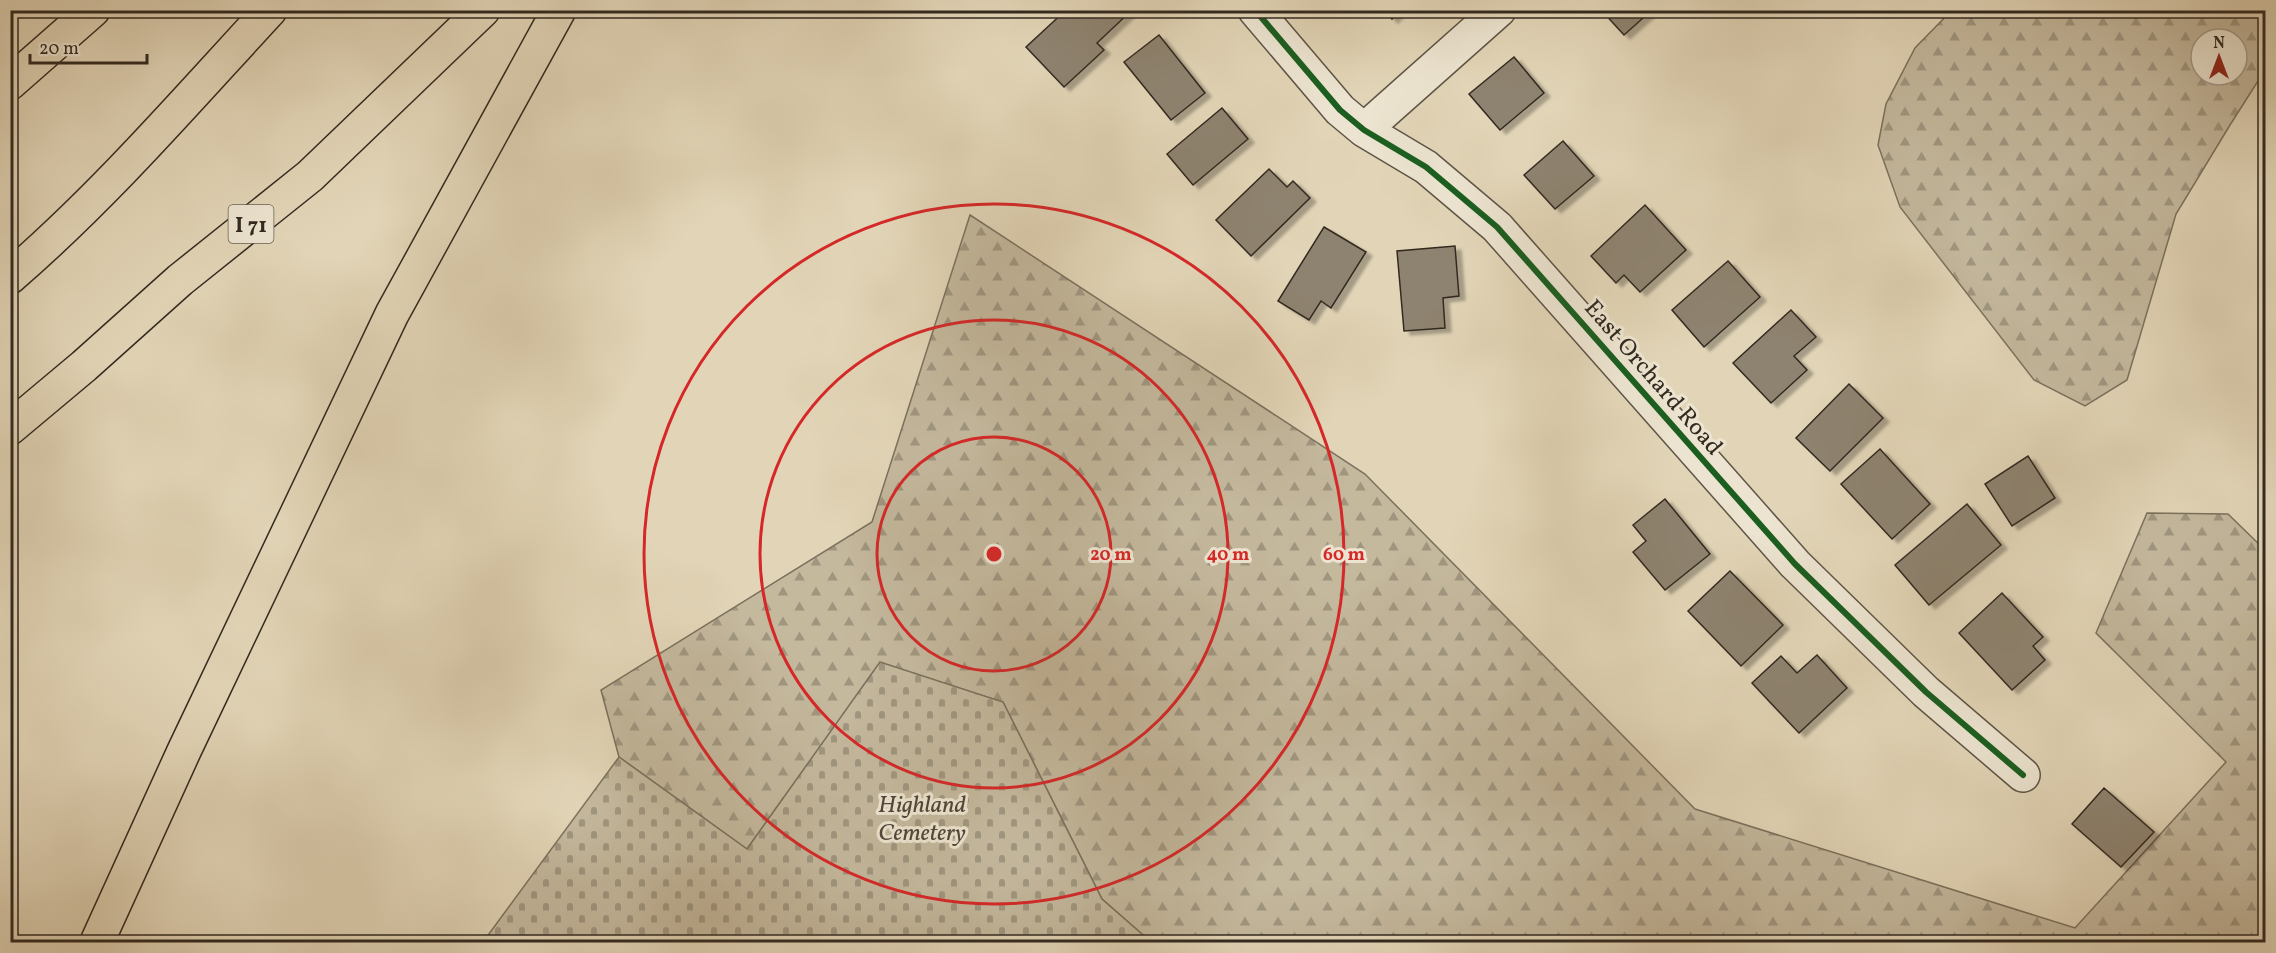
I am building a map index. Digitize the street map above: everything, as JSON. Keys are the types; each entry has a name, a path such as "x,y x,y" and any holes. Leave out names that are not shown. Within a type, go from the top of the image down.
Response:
{"highway":[{"path":"10,83 93,10"},
{"path":"10,277 32,259 132,159 270,10"},
{"name":"I 71","path":"10,428 84,366 180,280 310,176 483,10"},
{"path":"97,942 184,751 392,314 559,10"}],"street":[{"name":"East Orchard Road","path":"1255,10 1340,110 1364,130 1426,166 1497,227 1795,564 1926,692 2023,775"},
{"path":"1364,130 1499,10"}],"green space":[{"path":"1951,11 2265,11 2265,70 2176,214 2127,380 2085,406 2034,380 1900,207 1878,145 1886,104 1915,48"},
{"path":"970,215 1365,474 1695,809 2075,928 2226,762 2096,633 2147,513 2228,514 2265,550 2265,942 1151,942 1102,899 1003,702 880,663 747,849 619,757 601,690 872,522"},
{"name":"Highland Cemetery","path":"880,662 1003,702 1102,899 1151,942 483,942 619,757 747,849"}],"building":[{"path":"1066,10 1132,10 1097,43 1104,50 1064,87 1026,47"},
{"path":"1384,10 1400,10 1392,19"},
{"path":"1605,10 1652,10 1624,35 1603,12"},
{"path":"1159,35 1205,93 1171,120 1124,62"},
{"path":"1514,57 1544,93 1500,130 1469,94"},
{"path":"1222,108 1248,139 1193,185 1167,154"},
{"path":"1563,141 1594,176 1555,209 1524,175"},
{"path":"1269,169 1287,187 1293,181 1310,198 1251,256 1216,220"},
{"path":"1645,205 1686,250 1640,292 1624,275 1616,283 1591,256"},
{"path":"1324,227 1366,252 1331,308 1321,301 1309,320 1278,301"},
{"path":"1455,246 1459,296 1443,298 1445,328 1404,331 1397,251"},
{"path":"1728,261 1760,297 1704,347 1672,310"},
{"path":"1791,310 1816,337 1794,356 1807,370 1771,403 1733,363"},
{"path":"1849,384 1883,418 1830,471 1796,438"},
{"path":"1880,449 1930,504 1892,539 1841,484"},
{"path":"2028,456 2055,498 2012,526 1985,484"},
{"path":"1665,499 1710,554 1665,590 1633,552 1646,541 1633,525"},
{"path":"1967,504 2001,545 1929,605 1895,565"},
{"path":"1730,571 1783,625 1741,666 1688,611"},
{"path":"2002,593 2043,637 2033,646 2045,660 2012,690 1959,633"},
{"path":"1817,655 1847,688 1799,733 1752,683 1781,656 1797,673"},
{"path":"2104,788 2154,832 2121,867 2072,824"}],"cycle path":[{"path":"1255,10 1340,110 1364,130 1426,167 1497,227 1795,564 1926,692 2023,775"}]}
